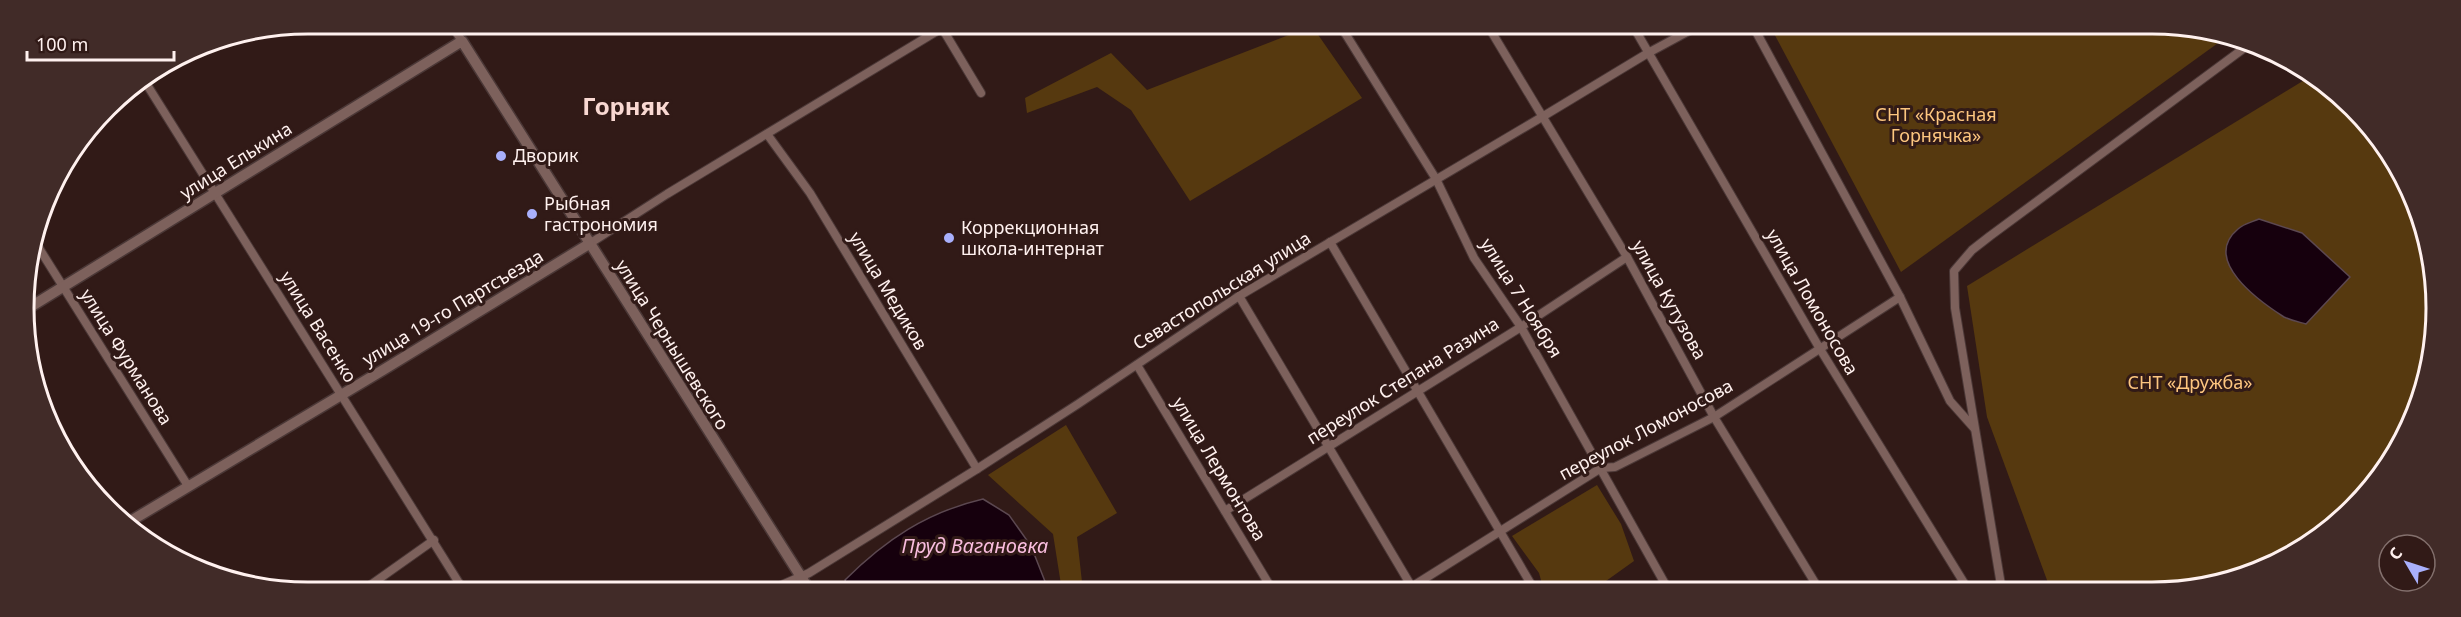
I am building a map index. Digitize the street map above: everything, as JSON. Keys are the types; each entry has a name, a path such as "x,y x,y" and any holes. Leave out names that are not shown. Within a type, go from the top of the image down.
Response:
{"street":[{"name":"улица Чернышевского","path":"457,34 804,582"},
{"name":"улица 19-го Партсъезда","path":"133,519 931,34"},
{"path":"948,34 981,93"},
{"name":"улица 7 Ноября","path":"1347,34 1436,179 1474,258 1521,327 1664,582"},
{"name":"улица Кутузова","path":"1493,34 1627,257 1714,417 1815,582"},
{"name":"улица Ломоносова","path":"1638,34 1820,349 1963,582"},
{"name":"Севастопольская улица","path":"789,582 978,469 1239,296 1648,52 1683,34"},
{"path":"1757,34 1900,297 1950,401 1974,429"},
{"name":"улица Елькина","path":"34,305 462,41"},
{"path":"2000,582 1955,308 1954,271 1972,250 1990,236 2242,49"},
{"name":"улица Васенко","path":"148,87 459,582"},
{"name":"улица Медиков","path":"767,134 810,193 978,469"},
{"path":"1330,242 1530,582"},
{"name":"улица Фурманова","path":"41,251 188,486"},
{"name":"переулок Степана Разина","path":"1226,511 1521,327 1627,257"},
{"path":"1239,296 1406,582"},
{"name":"переулок Ломоносова","path":"1421,582 1601,468 1615,467 1714,417 1900,297"},
{"name":"улица Лермонтова","path":"1137,365 1268,582"},
{"path":"375,582 434,540"}],"green space":[{"path":"1291,34 1318,34 1362,98 1190,201 1131,110 1097,87 1027,113 1025,98 1111,53 1147,90"},
{"name":"СНТ «Красная Горнячка»","path":"1774,34 2152,34 2188,37 2218,43 1901,272"},
{"name":"СНТ «Дружба»","path":"2304,80 2333,102 2359,128 2380,156 2398,187 2412,220 2421,255 2426,291 2426,326 2421,362 2412,397 2390,446 2359,489 2333,515 2305,536 2257,562 2206,577 2170,582 2048,582 1987,417 1967,286"},
{"path":"1066,425 1117,513 1077,537 1082,582 1061,582 1053,534 988,475"},
{"path":"1597,485 1621,524 1634,561 1605,582 1542,582 1539,573 1512,536"}],"water":[{"path":"2259,219 2302,233 2350,277 2306,324 2284,317 2261,301 2238,279 2230,266 2226,254 2228,241 2240,227"},
{"name":"Пруд Вагановка","path":"983,499 1009,515 1031,546 1045,582 846,582 845,580 860,566 891,540 925,520"}],"place":[{"name":"Дворик","path":"501,156"},
{"name":"Рыбная гастрономия","path":"532,214"},
{"name":"Коррекционная школа-интернат","path":"949,238"}],"district":[{"name":"Горняк","path":"626,107"}]}
